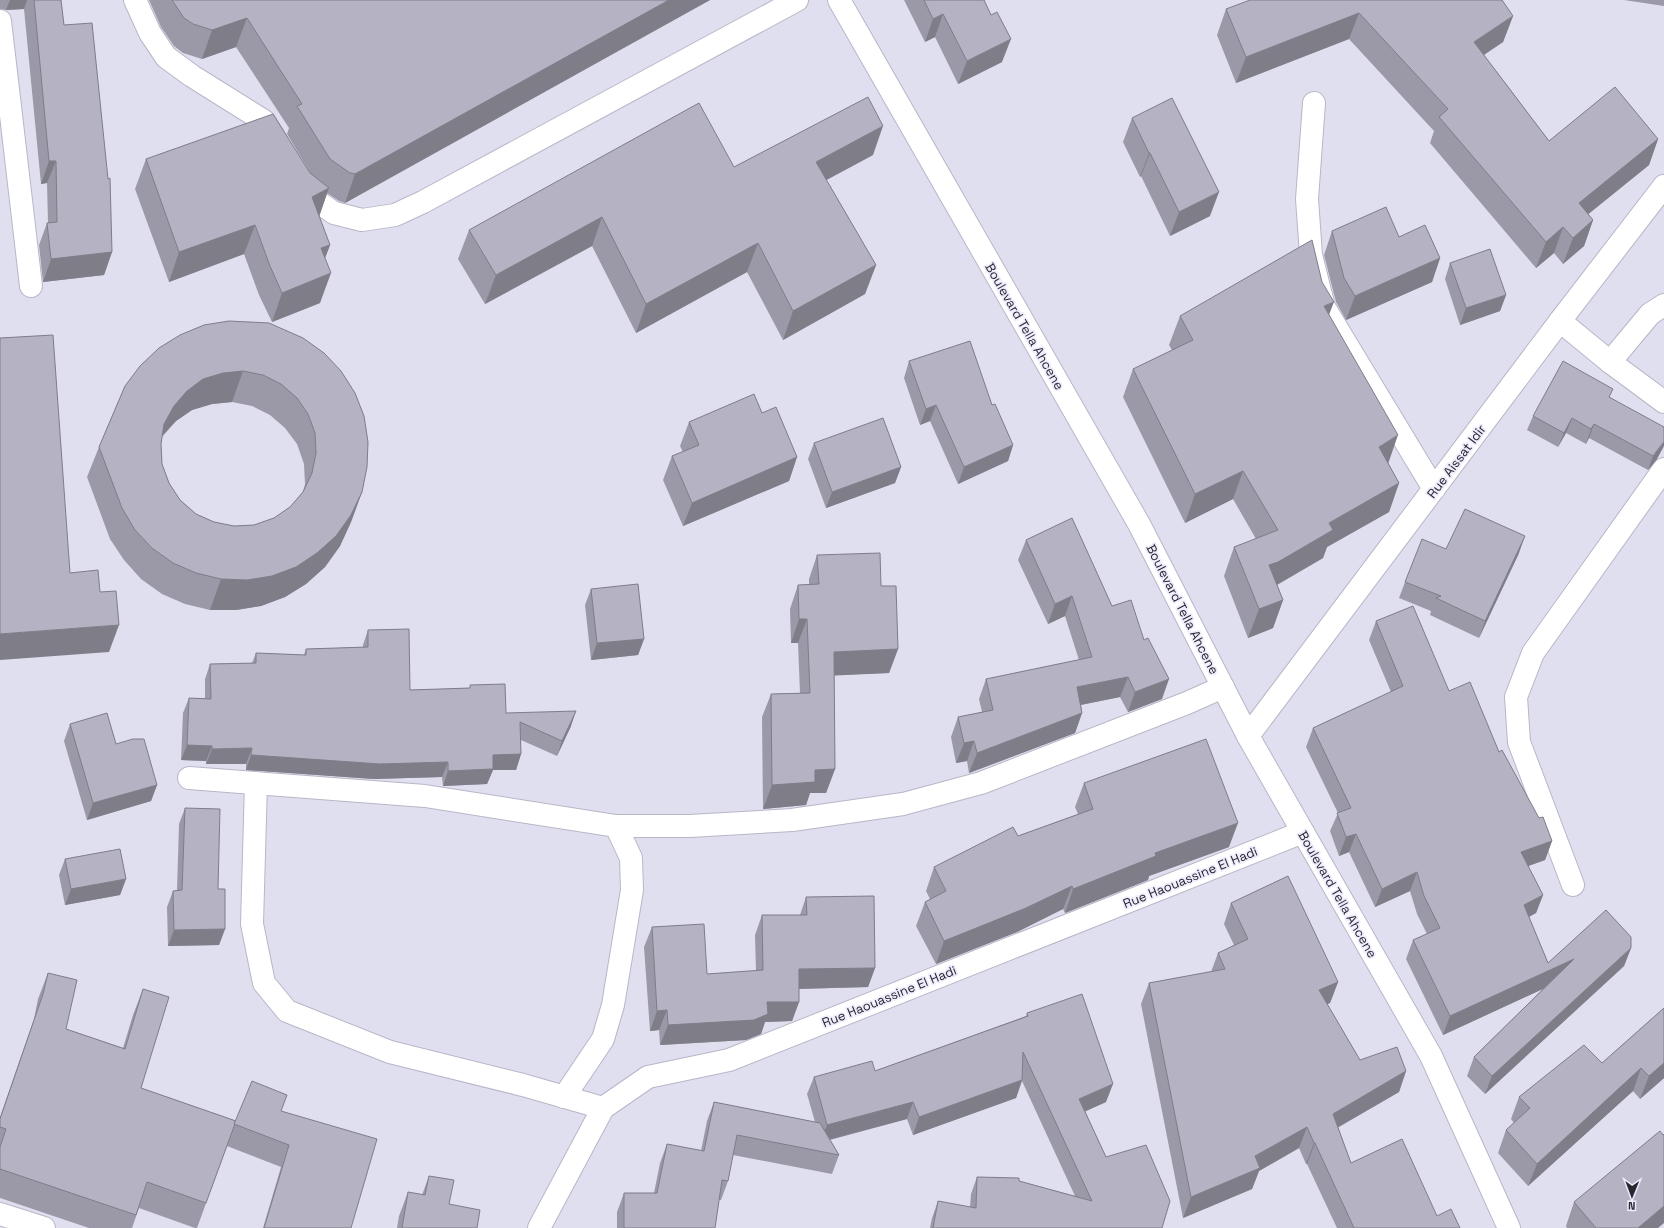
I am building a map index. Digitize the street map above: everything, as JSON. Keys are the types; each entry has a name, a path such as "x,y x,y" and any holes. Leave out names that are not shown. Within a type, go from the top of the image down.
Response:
{"street":[{"path":"135,0 150,32 166,57 192,76 264,121 310,196 334,213 362,220 395,216 797,0"},
{"name":"Boulevard Tella Ahcene","path":"839,0 1139,524 1248,736 1431,1056 1509,1228"},
{"path":"0,21 31,286"},
{"path":"1314,103 1307,199 1311,255 1324,307 1434,489"},
{"name":"Rue Aissat Idir","path":"1248,736 1560,321 1664,186"},
{"path":"1610,362 1650,314 1664,305"},
{"path":"1560,321 1610,362 1664,402"},
{"path":"1573,885 1519,742 1516,697 1533,653 1664,469"},
{"path":"190,778 425,796 616,826 690,826 792,820 903,804 981,783 1187,703 1223,687"},
{"path":"256,783 252,924 264,983 287,1010 390,1052 523,1085 603,1108"},
{"path":"564,1097 603,1039 613,1005 632,890 631,858 616,826"},
{"name":"Rue Haouassine El Hadi","path":"539,1228 603,1108 648,1077 729,1060 1303,832"},
{"path":"0,1214 44,1228"}],"building":[{"path":"34,0 61,0 64,25 92,23 108,179 110,178 112,252 51,259 47,223 57,222 56,161 49,161"},
{"path":"172,0 669,0 355,174 350,173 330,159 297,106 302,104 247,18 212,30 193,24 184,18"},
{"path":"924,0 984,0 991,15 997,12 1011,39 967,61 943,14 933,19"},
{"path":"1250,0 1502,0 1513,16 1474,42 1549,141 1615,87 1658,139 1579,203 1593,220 1573,238 1563,227 1546,242 1439,117 1448,109 1359,13 1246,57 1226,9"},
{"path":"868,97 883,126 816,162 876,265 793,311 758,243 646,304 602,217 496,275 469,230 699,103 734,167"},
{"path":"1172,98 1219,192 1179,212 1132,118"},
{"path":"273,114 310,173 329,188 312,197 330,245 321,248 331,273 282,293 255,225 179,252 146,159"},
{"path":"1386,207 1399,237 1425,225 1440,258 1355,296 1344,278 1332,231"},
{"path":"1312,240 1322,282 1334,302 1324,306 1398,435 1379,447 1399,483 1329,523 1333,530 1278,562 1269,565 1283,600 1259,609 1234,547 1278,530 1243,471 1195,494 1133,369 1193,340 1180,316"},
{"path":"1490,249 1506,295 1466,308 1450,263"},
{"path":"229,321 269,323 303,338 324,353 341,371 355,393 364,416 368,442 367,467 362,492 351,515 336,536 317,553 296,567 272,576 247,580 221,579 196,573 173,563 152,548 135,530 122,508 99,447 125,386 140,366 159,348 180,335 204,325","holes":["243,371 263,375 281,384 297,398 308,414 315,433 316,453 312,473 303,492 290,507 274,518 254,525 234,526 214,522 196,514 180,500 169,483 162,464 161,444 164,424 174,406 187,391 203,379 223,373"]},
{"path":"53,335 70,573 98,570 100,592 116,591 119,625 0,634 0,338"},
{"path":"970,341 992,405 995,404 1013,445 964,467 936,405 926,409 909,361"},
{"path":"1563,361 1613,389 1609,397 1664,427 1664,442 1653,456 1594,424 1591,429 1572,418 1564,433 1533,416"},
{"path":"754,394 762,413 776,407 797,457 692,503 672,456 699,445 689,422"},
{"path":"883,418 901,467 832,492 814,443"},
{"path":"1465,509 1525,536 1485,621 1436,598 1441,596 1405,582 1422,539 1446,549"},
{"path":"1072,518 1112,606 1131,600 1144,640 1148,638 1169,679 1135,692 1128,677 1077,687 1082,713 977,753 974,741 964,743 958,717 993,710 986,679 1092,657 1072,596 1055,604 1026,540"},
{"path":"880,553 881,586 896,586 898,649 834,652 835,769 815,770 815,782 772,785 771,694 810,693 807,619 799,619 798,585 819,584 817,555"},
{"path":"638,584 644,639 597,643 591,589"},
{"path":"1413,606 1449,691 1470,682 1499,752 1502,750 1539,818 1543,817 1552,841 1521,852 1543,895 1524,905 1548,963 1606,910 1631,937 1631,948 1492,1076 1474,1057 1574,959 1450,1016 1413,940 1440,928 1424,896 1417,872 1382,889 1356,834 1346,837 1337,813 1351,808 1313,728 1403,686 1376,621"},
{"path":"409,629 410,690 470,688 470,685 505,684 506,713 576,711 562,741 520,722 521,754 493,755 493,769 448,771 448,762 380,764 251,755 252,748 212,749 212,746 187,745 189,698 211,699 210,664 256,663 256,653 306,655 306,649 368,647 368,630"},
{"path":"107,713 116,744 133,739 144,739 157,785 93,803 70,724"},
{"path":"1206,739 1238,823 1155,853 1156,856 1073,889 1072,886 1026,908 944,941 925,902 946,891 934,867 1013,827 1018,836 1093,809 1084,783"},
{"path":"185,808 220,809 218,889 225,889 225,929 174,930 173,891 182,890"},
{"path":"120,849 126,879 71,889 65,859"},
{"path":"1288,876 1338,982 1319,990 1360,1060 1397,1047 1406,1071 1333,1114 1351,1163 1402,1139 1437,1216 1451,1209 1460,1228 1354,1228 1307,1127 1255,1156 1260,1168 1191,1197 1149,983 1225,969 1218,953 1248,939 1231,903"},
{"path":"874,896 875,968 799,969 799,1002 767,1002 768,1014 754,1020 668,1025 667,1010 657,1011 652,927 704,924 707,974 763,970 762,915 807,915 806,897"},
{"path":"48,973 77,980 66,1029 125,1049 143,989 169,997 141,1088 236,1121 206,1203 147,1182 136,1215 0,1169 0,1147 6,1129 0,1127 0,1119 43,994"},
{"path":"1082,994 1113,1084 1079,1099 1106,1157 1146,1145 1170,1201 1162,1228 933,1228 938,1201 976,1208 977,1177 1019,1178 1019,1181 1092,1201 1023,1052 1022,1080 919,1117 913,1102 827,1125 814,1077 872,1061 875,1071 1028,1016 1027,1013"},
{"path":"1664,1008 1664,1063 1649,1076 1641,1068 1537,1164 1506,1130 1530,1108 1519,1097 1584,1045 1602,1063"},
{"path":"252,1081 287,1095 281,1111 377,1139 351,1228 264,1228 289,1145 234,1124"},
{"path":"714,1102 820,1123 839,1155 737,1135 728,1181 722,1180 715,1228 624,1228 624,1193 657,1193 667,1144 704,1151"},
{"path":"1660,1131 1663,1135 1664,1134 1664,1206 1638,1228 1596,1228 1574,1202"},
{"path":"429,1176 454,1180 449,1204 480,1210 477,1228 402,1228 408,1192 425,1195"}]}
